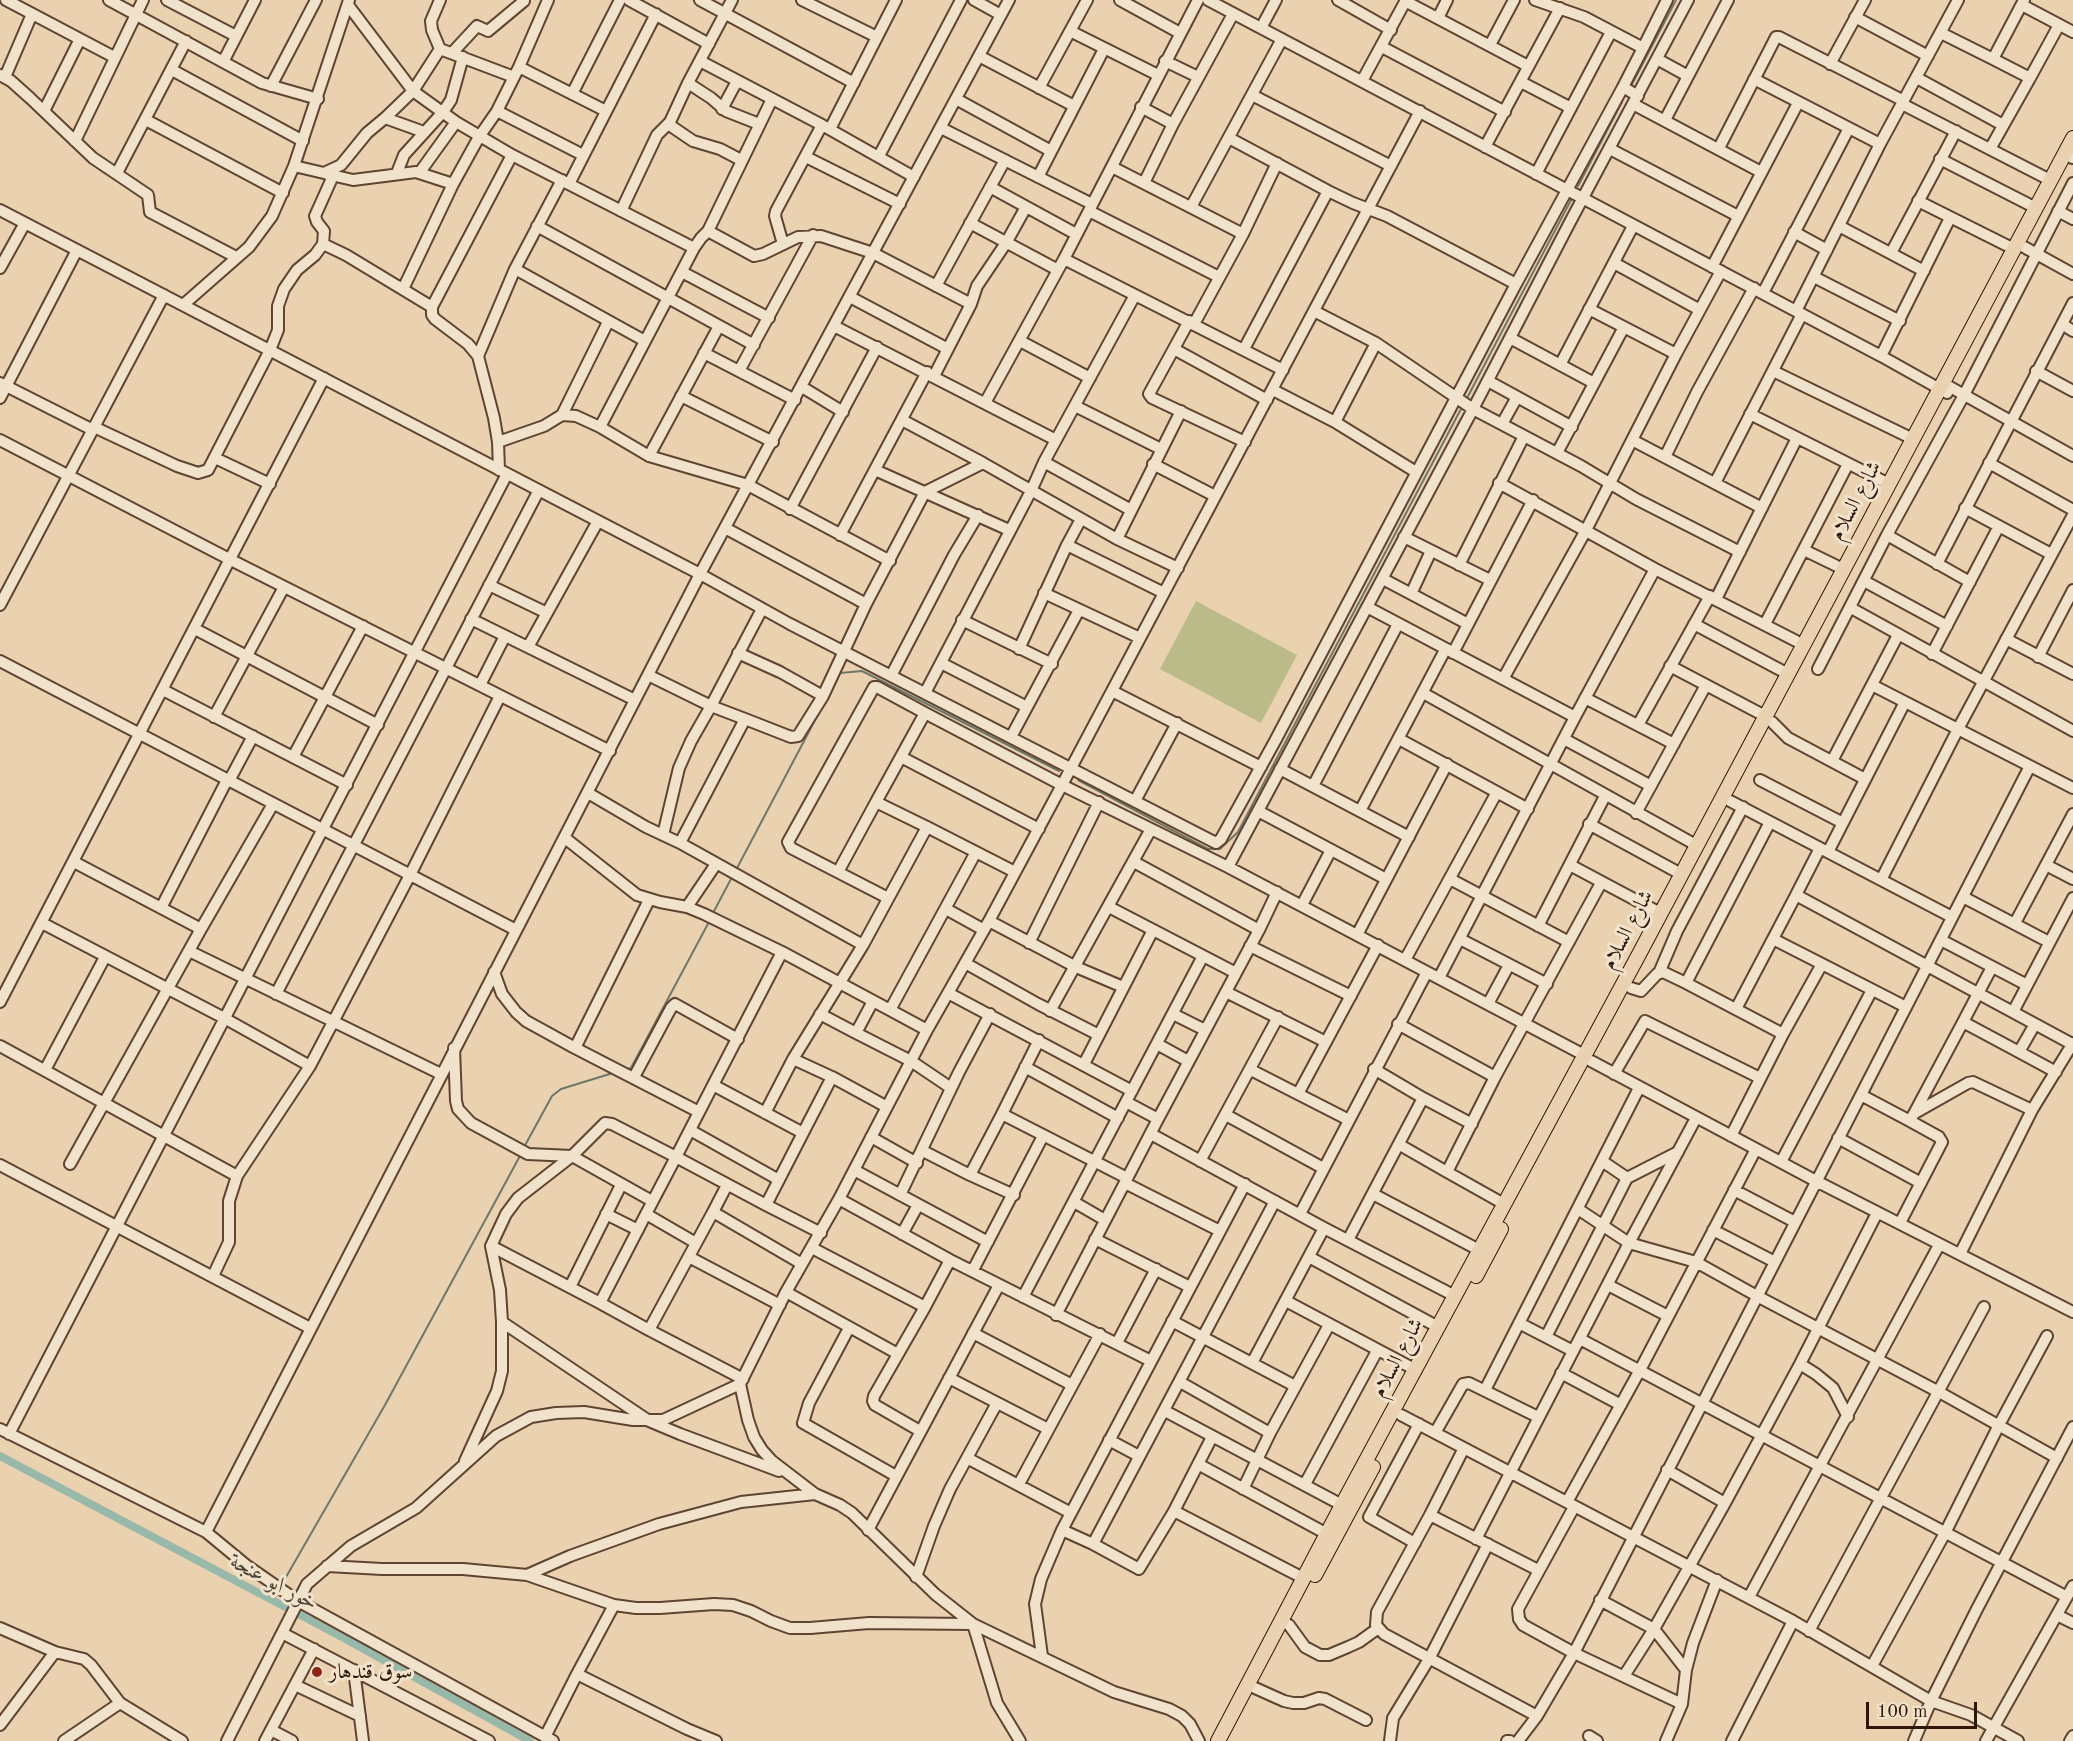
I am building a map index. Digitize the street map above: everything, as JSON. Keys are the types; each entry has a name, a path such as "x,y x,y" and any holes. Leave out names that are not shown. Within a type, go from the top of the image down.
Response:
{"main road":[{"name":"شارع السلام","path":"2025,250 2036,208 2073,138"},
{"name":"شارع السلام","path":"1228,1741 1588,1058 1696,845 1768,719 1945,388 2025,250 2072,157"},
{"name":"شارع السلام","path":"1218,1741 1504,1204 1630,988 1730,801 1788,674 1888,484 1945,388"}],"street":[{"path":"6,0 114,57"},
{"path":"109,0 271,86 318,99"},
{"path":"75,141 143,0"},
{"path":"167,0 236,36"},
{"path":"223,62 255,0"},
{"path":"271,86 316,0"},
{"path":"440,0 431,21 432,30 440,49 516,72 572,94 606,111"},
{"path":"403,289 453,184 479,137 497,111 548,0"},
{"path":"572,94 620,0"},
{"path":"628,0 709,44"},
{"path":"700,0 854,83"},
{"path":"621,211 657,135 668,124 732,0"},
{"path":"802,0 877,37"},
{"path":"783,244 775,216 776,211 806,157 854,83 896,0"},
{"path":"879,156 961,0"},
{"path":"974,0 1001,15"},
{"path":"206,1532 700,574 1009,0"},
{"path":"1039,88 1087,0"},
{"path":"1120,0 1180,33"},
{"path":"985,403 1091,208 1198,0"},
{"path":"1210,0 1881,356 1945,388 1964,394 2073,456"},
{"path":"1262,28 1276,0"},
{"path":"1338,0 1390,30"},
{"path":"1438,18 1446,0"},
{"path":"1490,45 1514,0"},
{"path":"1535,0 1560,8 1643,48"},
{"path":"1228,867 1383,579 1688,0"},
{"path":"1665,120 1728,0"},
{"path":"1830,64 1865,0"},
{"path":"1715,483 1773,371 1814,277 1880,144 1958,0"},
{"path":"452,53 477,26 488,32 523,1 543,11"},
{"path":"1362,81 1406,1 1528,66"},
{"path":"0,210 700,574 844,652 1216,843 1221,839 1261,766 1515,284 1623,87 1664,1"},
{"path":"349,2 413,91 456,122 512,155 694,248"},
{"path":"183,305 249,247 267,224 294,166 349,2"},
{"path":"1993,59 2023,3 2073,32"},
{"path":"1485,147 1560,8"},
{"path":"32,14 3,76 93,158 148,195 150,212 236,257"},
{"path":"478,356 515,269 537,226 583,155 656,14"},
{"path":"1144,183 1173,124 1233,14"},
{"path":"1856,17 1928,56"},
{"path":"1990,149 2059,25"},
{"path":"1070,31 1158,75"},
{"path":"1536,174 1611,32"},
{"path":"1941,33 2030,78"},
{"path":"1719,148 1778,37 2050,180"},
{"path":"44,111 80,39"},
{"path":"1191,207 1282,39"},
{"path":"117,174 186,41"},
{"path":"1382,47 1505,112"},
{"path":"3,385 177,466 198,473 208,470 270,350 278,330 278,306 284,289 297,270 315,255 323,244 324,231 316,222 315,216 329,174 341,165 367,133 413,91 440,49"},
{"path":"1038,177 1104,49"},
{"path":"979,56 1074,106"},
{"path":"397,173 404,155 443,112 453,96 463,57"},
{"path":"1657,59 1688,76"},
{"path":"700,61 826,127 914,177"},
{"path":"1165,61 1198,77"},
{"path":"172,70 303,141"},
{"path":"1917,78 2003,125"},
{"path":"1754,79 1880,144"},
{"path":"722,109 737,81"},
{"path":"1521,82 1571,108"},
{"path":"688,84 711,98 722,109 759,124"},
{"path":"1623,87 1636,100 1665,120 1761,172"},
{"path":"1252,95 1391,166"},
{"path":"600,428 694,248 708,231 772,99"},
{"path":"956,99 1051,151"},
{"path":"1503,679 1584,532 1700,310 1738,216 1798,102"},
{"path":"1141,107 1173,124"},
{"path":"497,111 583,155"},
{"path":"1199,1741 1190,1724 1182,1716 1169,1709 1114,1692 973,1624 916,1577 840,1505 815,1494 772,1461 754,1437 748,1420 742,1382 786,1292 821,1233 910,1061 1039,829 1420,111"},
{"path":"385,118 424,132"},
{"path":"146,120 283,193"},
{"path":"420,172 456,122"},
{"path":"668,124 693,141 720,149 741,160"},
{"path":"940,128 1038,177 1219,277"},
{"path":"1665,457 1697,392 1794,232 1849,128"},
{"path":"1891,253 1956,131"},
{"path":"1229,138 1328,191 1387,216 1515,284"},
{"path":"1610,149 1738,216"},
{"path":"1587,151 1603,161"},
{"path":"512,155 432,307 432,315 435,319 468,344 478,356 494,418 503,472 415,653 347,785 244,978 117,1226 5,1431 206,1532 296,1603 549,1739 577,1674 614,1605"},
{"path":"806,157 900,204"},
{"path":"1940,159 2036,208"},
{"path":"936,286 1005,160"},
{"path":"1245,442 1152,398 1149,394 1243,234 1277,163"},
{"path":"294,166 353,180 420,172 453,184"},
{"path":"1112,166 1243,234"},
{"path":"1818,669 1964,394 2025,250 2058,211 2073,183"},
{"path":"990,188 1077,234"},
{"path":"1244,349 1328,191"},
{"path":"1918,201 2073,274"},
{"path":"840,535 902,420 948,349 971,304 977,286 1006,243 1026,207"},
{"path":"2058,211 2073,219"},
{"path":"1881,356 1950,218"},
{"path":"0,268 25,223"},
{"path":"970,223 1058,270"},
{"path":"1546,228 1569,224"},
{"path":"537,226 754,345"},
{"path":"1560,364 1633,226"},
{"path":"1839,226 1924,271"},
{"path":"708,231 754,256 798,237 813,235 873,253 971,304"},
{"path":"1794,232 1827,250"},
{"path":"740,371 813,235"},
{"path":"323,244 346,255 432,307"},
{"path":"0,398 3,385 77,250"},
{"path":"1064,259 1283,370"},
{"path":"1614,263 1700,310"},
{"path":"515,269 645,341"},
{"path":"682,272 769,318"},
{"path":"1814,277 1900,321"},
{"path":"0,605 164,295"},
{"path":"925,693 1044,462 1135,295"},
{"path":"850,297 948,349"},
{"path":"1937,564 2073,303"},
{"path":"1589,309 1676,354"},
{"path":"1314,311 1376,343 1473,409 1740,552"},
{"path":"498,442 544,426 562,415 608,322"},
{"path":"2062,324 2073,331"},
{"path":"649,456 719,326"},
{"path":"834,326 1056,440"},
{"path":"1557,453 1624,327"},
{"path":"1510,338 1594,383"},
{"path":"1020,340 1090,378"},
{"path":"1335,422 1376,343"},
{"path":"790,509 877,347"},
{"path":"1174,349 1270,395 1335,422 1416,472"},
{"path":"704,353 795,400"},
{"path":"1773,371 1913,439"},
{"path":"2036,371 2073,391"},
{"path":"0,1002 141,735 324,378"},
{"path":"1488,381 1572,427"},
{"path":"802,387 843,412"},
{"path":"681,396 773,442"},
{"path":"1502,424 1517,397"},
{"path":"1075,406 1161,449"},
{"path":"1117,539 1181,411"},
{"path":"1750,414 1888,484"},
{"path":"562,415 576,416 649,456 748,485 890,561"},
{"path":"902,420 1117,539 1178,568"},
{"path":"1460,565 1524,436"},
{"path":"1638,725 1694,624 1713,598 1740,552 1797,438"},
{"path":"0,440 231,560 609,751"},
{"path":"1632,440 1762,508"},
{"path":"215,458 270,484"},
{"path":"1044,462 1131,510"},
{"path":"648,675 711,706 797,737 823,696 866,604 925,492 983,463"},
{"path":"1989,463 2073,510"},
{"path":"1153,464 1215,496"},
{"path":"1766,624 1848,464"},
{"path":"875,470 1009,530"},
{"path":"1499,483 1533,500 1584,532 1804,645"},
{"path":"276,994 539,490"},
{"path":"1360,811 1423,693 1468,624 1533,500"},
{"path":"1965,508 2051,554"},
{"path":"891,676 954,555 978,515"},
{"path":"1881,880 1958,729 2073,515"},
{"path":"1019,649 1067,544 1081,519"},
{"path":"528,647 598,521"},
{"path":"1932,654 1999,526"},
{"path":"725,528 866,604"},
{"path":"1887,536 1970,582"},
{"path":"1404,537 1490,580"},
{"path":"1067,544 1164,593"},
{"path":"1804,550 1844,569"},
{"path":"1411,594 1431,551"},
{"path":"1439,978 1655,569"},
{"path":"1383,579 1468,624"},
{"path":"1864,581 1947,626"},
{"path":"489,585 547,613"},
{"path":"214,717 284,587"},
{"path":"2038,657 2073,590"},
{"path":"1044,593 1140,638"},
{"path":"1367,606 1449,652 1575,717"},
{"path":"1851,608 2073,731"},
{"path":"663,835 679,768 690,741 762,609"},
{"path":"1011,738 1079,610"},
{"path":"471,619 635,699"},
{"path":"962,620 1052,664"},
{"path":"1313,786 1398,624"},
{"path":"1694,624 1788,674"},
{"path":"293,757 363,626"},
{"path":"195,629 378,725"},
{"path":"1832,761 1898,635"},
{"path":"480,685 505,636"},
{"path":"2006,639 2073,674"},
{"path":"738,653 780,672 823,696"},
{"path":"0,661 516,930"},
{"path":"941,663 1027,707"},
{"path":"1670,666 1768,719 1788,738 1865,779"},
{"path":"1636,813 1706,685"},
{"path":"1872,685 2073,788"},
{"path":"888,898 789,846 790,839 873,687 877,687 1062,785 1302,905 1525,1023 1639,1088 1939,1245 2073,1312"},
{"path":"163,690 347,785"},
{"path":"1112,691 1261,766"},
{"path":"1423,693 1696,845"},
{"path":"213,1276 230,1238 229,1201 237,1176 310,1066 500,696"},
{"path":"1585,698 1674,744"},
{"path":"1736,1009 1796,895 1843,823 1905,702"},
{"path":"838,872 925,713"},
{"path":"680,843 745,720"},
{"path":"1135,801 1177,723"},
{"path":"161,908 253,736"},
{"path":"1399,739 1528,809"},
{"path":"1564,739 1651,786"},
{"path":"901,757 1039,829"},
{"path":"1357,935 1447,764"},
{"path":"1518,1741 1537,1716 1574,1653 2030,766"},
{"path":"1280,769 1409,837"},
{"path":"1760,780 1843,823"},
{"path":"1405,960 1497,792"},
{"path":"588,793 863,945"},
{"path":"1538,926 1605,796"},
{"path":"1730,801 1952,917"},
{"path":"876,802 1015,872"},
{"path":"1029,943 1099,802"},
{"path":"70,1164 273,804"},
{"path":"1630,988 1641,991 1659,973 1677,931 1743,807"},
{"path":"1258,811 1386,879"},
{"path":"2016,923 2072,821"},
{"path":"1686,982 1770,822"},
{"path":"1589,824 1681,874"},
{"path":"765,1113 793,1059 863,945 927,827"},
{"path":"1050,1011 1151,829"},
{"path":"565,838 632,891 649,900 687,908 782,952 927,1030"},
{"path":"1302,905 1331,850"},
{"path":"891,1010 976,852"},
{"path":"74,862 201,929"},
{"path":"1134,862 1259,930"},
{"path":"687,908 716,864"},
{"path":"1570,865 1660,913"},
{"path":"2046,865 2073,879"},
{"path":"1450,879 1569,942"},
{"path":"1447,1172 1495,1077 1601,883"},
{"path":"1056,1315 1277,892"},
{"path":"1796,895 2073,1044 2068,1063 2056,1072 2032,1110 1960,1254"},
{"path":"1963,897 2049,942"},
{"path":"2013,1012 2073,897"},
{"path":"575,1048 649,900"},
{"path":"1109,907 1236,972"},
{"path":"946,909 1029,943 1076,967 1123,987"},
{"path":"42,923 224,1018 310,1066"},
{"path":"1084,1064 1153,930"},
{"path":"1460,939 1547,984"},
{"path":"1773,939 1905,1007"},
{"path":"1941,939 2027,985"},
{"path":"1298,1094 1378,945"},
{"path":"1250,946 1351,996"},
{"path":"189,951 441,1074"},
{"path":"600,1303 782,952"},
{"path":"1023,1297 1203,956"},
{"path":"45,1070 105,957"},
{"path":"965,963 1098,1035"},
{"path":"1731,1136 1822,964"},
{"path":"1488,1004 1509,965"},
{"path":"1912,1117 1992,967"},
{"path":"494,972 502,994 516,1012 538,1029 699,1112"},
{"path":"1300,1214 1374,1069 1427,972"},
{"path":"1659,973 1686,982 1783,1034"},
{"path":"1781,1162 1872,990"},
{"path":"1226,992 1326,1042"},
{"path":"948,993 1132,1090"},
{"path":"856,1033 873,1001"},
{"path":"634,1077 675,1004 738,1039"},
{"path":"820,1014 910,1061 951,1088"},
{"path":"900,1195 923,1151 951,1088 990,1014"},
{"path":"1173,1014 1205,1030"},
{"path":"1200,1161 1278,1017"},
{"path":"1614,1074 1645,1021 1760,1078"},
{"path":"1963,1022 2056,1072"},
{"path":"1398,1024 1495,1077"},
{"path":"2019,1052 2035,1024"},
{"path":"970,1175 1039,1041"},
{"path":"1157,1044 1188,1061"},
{"path":"0,1046 237,1176"},
{"path":"454,1048 456,1101 463,1116 480,1129 524,1152 533,1155 572,1156 652,1201"},
{"path":"793,1059 887,1107"},
{"path":"1025,1067 1118,1118"},
{"path":"1374,1069 1472,1124"},
{"path":"1251,1070 1349,1120"},
{"path":"766,1205 832,1077"},
{"path":"1912,1117 1973,1082 2032,1110"},
{"path":"713,1085 803,1133"},
{"path":"1485,1390 1639,1088"},
{"path":"1861,1095 1912,1117 1942,1139 1900,1223"},
{"path":"1348,1240 1423,1098"},
{"path":"1126,1102 1158,1119"},
{"path":"1002,1114 1220,1231"},
{"path":"1226,1115 1323,1168"},
{"path":"1476,1539 1696,1118"},
{"path":"461,1469 497,1391 502,1371 500,1290 491,1246 506,1214 518,1198 572,1156 603,1125 608,1123 821,1233"},
{"path":"690,1130 779,1180"},
{"path":"1151,1134 1455,1296"},
{"path":"973,1270 1043,1136"},
{"path":"871,1137 917,1163"},
{"path":"1838,1138 1921,1183"},
{"path":"1400,1145 1504,1204"},
{"path":"1682,1704 1574,1653 1523,1624 1518,1619 1518,1609 1621,1405 1756,1149"},
{"path":"923,1151 1014,1195"},
{"path":"1546,1337 1627,1178 1678,1152"},
{"path":"1602,1161 1627,1178"},
{"path":"0,1165 310,1328"},
{"path":"854,1170 988,1242"},
{"path":"1042,1656 1036,1616 1037,1593 1062,1530 1245,1184"},
{"path":"570,1287 621,1185"},
{"path":"649,1330 727,1185"},
{"path":"1734,1190 1795,1222"},
{"path":"1373,1194 1479,1250"},
{"path":"839,1199 950,1260 1151,1361"},
{"path":"1093,1544 1275,1201"},
{"path":"1074,1202 1105,1220"},
{"path":"902,1234 918,1204"},
{"path":"1578,1209 1629,1243 1696,1262 2057,1458"},
{"path":"713,1212 802,1264"},
{"path":"1624,1676 1654,1629 1762,1436 1877,1212"},
{"path":"606,1214 638,1230"},
{"path":"646,1214 696,1243"},
{"path":"1252,1363 1324,1228"},
{"path":"1713,1230 1775,1262"},
{"path":"1095,1239 1190,1287"},
{"path":"1749,1597 1939,1245"},
{"path":"491,1246 600,1303 742,1382"},
{"path":"812,1248 925,1307"},
{"path":"689,1257 780,1305"},
{"path":"1309,1257 1438,1327"},
{"path":"920,1431 875,1405 873,1401 950,1260"},
{"path":"1117,1344 1156,1269"},
{"path":"868,1530 999,1285"},
{"path":"1608,1285 1668,1316"},
{"path":"786,1292 898,1354"},
{"path":"1286,1301 1416,1370"},
{"path":"1809,1631 1984,1307"},
{"path":"1172,1321 1295,1386"},
{"path":"502,1322 650,1421 790,1476"},
{"path":"1519,1323 1573,1351"},
{"path":"1242,1490 1270,1433 1329,1325"},
{"path":"849,1328 809,1403 803,1423 896,1476"},
{"path":"973,1333 1072,1385"},
{"path":"1020,1484 1100,1335"},
{"path":"1872,1666 1946,1533 1999,1425 2048,1336"},
{"path":"1580,1339 2067,1597"},
{"path":"1305,1484 1377,1351"},
{"path":"1800,1364 1833,1388 1848,1417"},
{"path":"1561,1373 1621,1405"},
{"path":"949,1378 1048,1429"},
{"path":"227,1741 307,1584 351,1546 416,1508 507,1428 531,1417 571,1412 650,1421 663,1420 742,1382"},
{"path":"1180,1382 1270,1433"},
{"path":"1435,1433 1463,1384 1469,1383 1538,1417"},
{"path":"916,1577 934,1526 997,1402"},
{"path":"1165,1410 1342,1505"},
{"path":"1401,1415 1749,1597 1931,1701 1971,1715 2018,1741"},
{"path":"1415,1543 1369,1517 1419,1424"},
{"path":"1914,1741 1931,1701 2073,1427"},
{"path":"1062,1530 1139,1569 1174,1510 1212,1437"},
{"path":"1109,1440 1139,1456"},
{"path":"1464,1448 1377,1612 1375,1621 1377,1629 1537,1716"},
{"path":"967,1458 1071,1513"},
{"path":"1198,1464 1242,1490 1327,1533"},
{"path":"1667,1470 1725,1503"},
{"path":"528,1575 551,1564 659,1524 741,1502 815,1494"},
{"path":"1174,1510 1303,1578"},
{"path":"1430,1515 1538,1570"},
{"path":"1390,1741 1393,1718 1429,1659 1488,1544"},
{"path":"327,1566 463,1569 528,1575 614,1605 636,1608 733,1605 790,1628 869,1623 973,1624"},
{"path":"1666,1741 1682,1704 1686,1670 1698,1629 1717,1580"},
{"path":"1986,1741 2073,1586"},
{"path":"1600,1600 1654,1629 1686,1670"},
{"path":"2057,1615 2073,1623"},
{"path":"1732,1741 1793,1621"},
{"path":"973,1624 997,1703 1020,1741"},
{"path":"1288,1625 1305,1647 1320,1655 1329,1655 1359,1642 1377,1629"},
{"path":"0,1628 54,1652 84,1659 120,1703 182,1741"},
{"path":"282,1633 489,1741"},
{"path":"265,1741 314,1649"},
{"path":"0,1725 54,1652"},
{"path":"354,1670 363,1741"},
{"path":"577,1674 716,1741"},
{"path":"295,1684 360,1716"},
{"path":"1255,1688 1293,1703 1325,1699 1366,1720"},
{"path":"64,1741 120,1703"},
{"path":"271,1730 292,1741"},
{"path":"2070,1741 2073,1736"}],"green space":[{"path":"1196,601 1297,655 1261,723 1160,669"}],"waterway":[{"path":"1630,88 1676,0"},
{"path":"1578,186 1622,102"},
{"path":"1466,400 1571,200"},
{"path":"1078,780 1208,849 1220,849 1238,832 1462,407"},
{"path":"833,687 840,673 862,671 1059,771"},
{"path":"736,870 823,705"},
{"path":"712,915 732,877"},
{"path":"625,1070 631,1068 710,920"},
{"path":"523,1149 552,1096 561,1089 613,1073"},
{"path":"282,1584 385,1405 521,1154"},
{"name":"خور ابو عنجة","path":"0,1456 342,1637 530,1741"},
{"path":"273,1601 278,1592"}],"place":[{"name":"سوق قندهار","path":"317,1672"}]}
